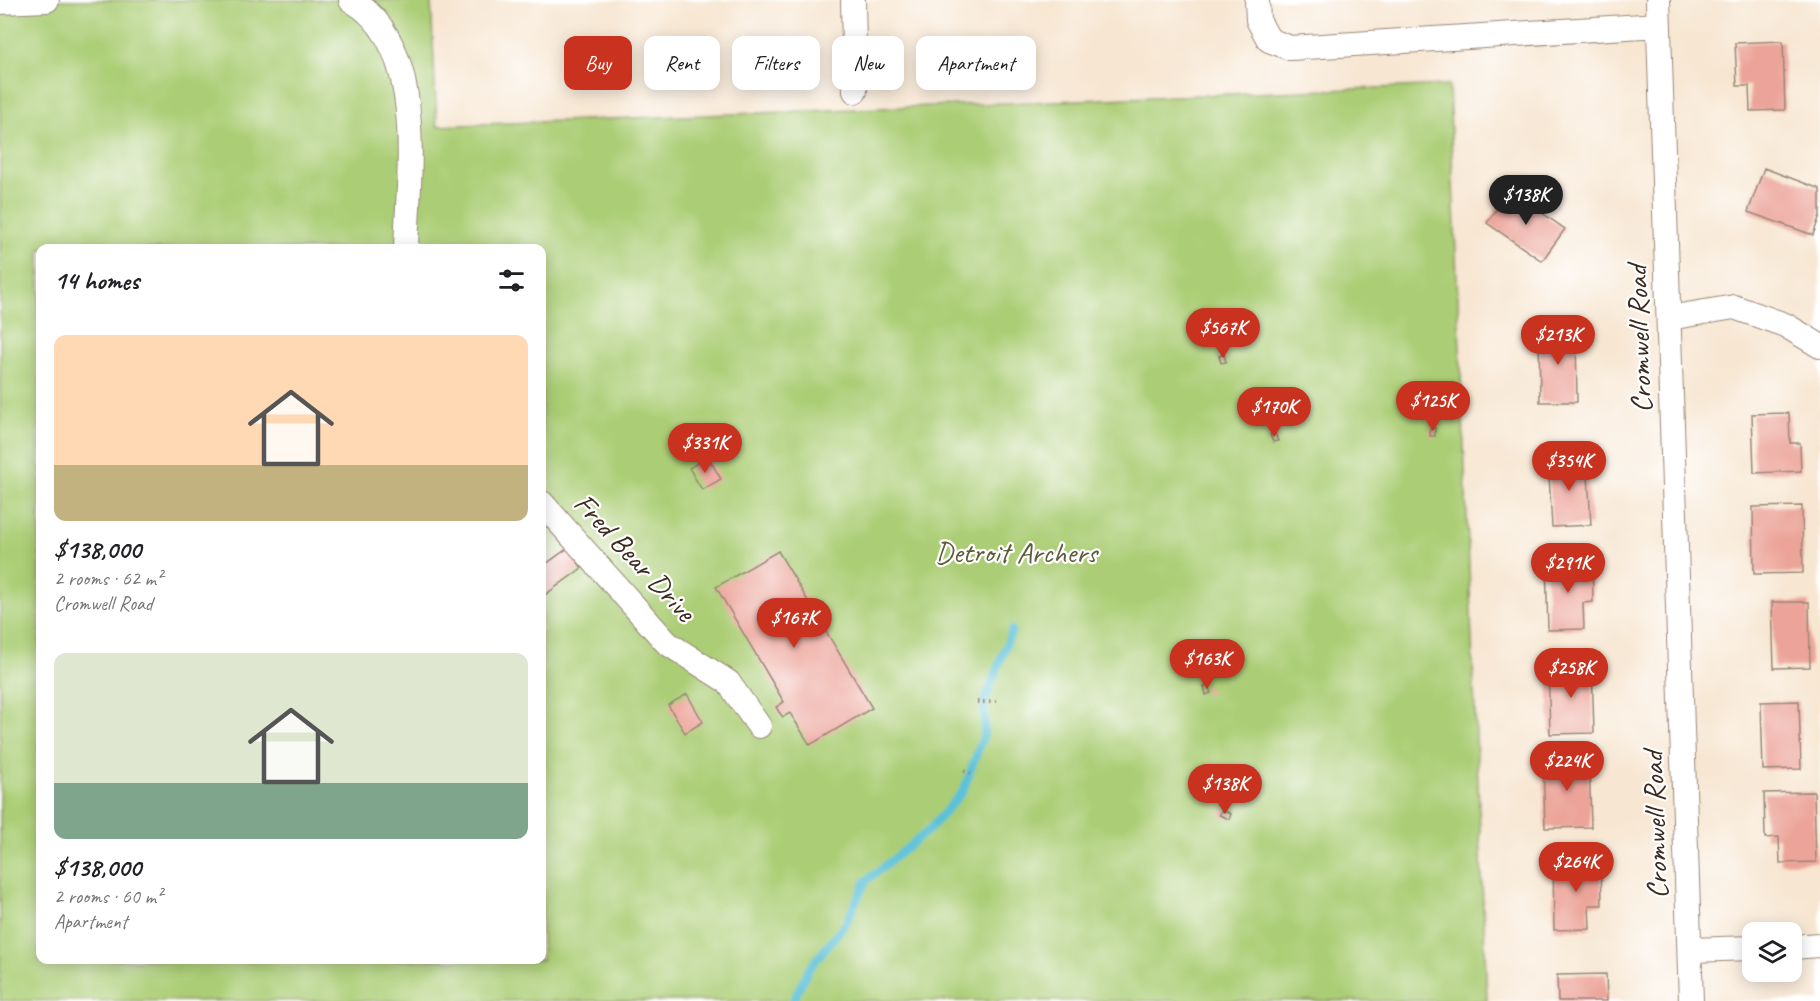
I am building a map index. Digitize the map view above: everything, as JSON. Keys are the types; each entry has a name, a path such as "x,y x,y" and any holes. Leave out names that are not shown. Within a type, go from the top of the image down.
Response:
{"street":[{"path":"0,2 47,0"},
{"path":"351,0 362,6 386,36 404,75 410,134 406,244"},
{"path":"853,0 855,91"},
{"path":"1257,0 1258,20 1269,40 1290,48 1659,25"},
{"name":"Cromwell Road","path":"1658,0 1691,1001"},
{"path":"1670,318 1734,307 1785,325 1820,346"},
{"name":"Fred Bear Drive","path":"546,507 667,642 728,682 759,726"},
{"path":"1802,946 1820,945"},
{"path":"1690,950 1742,948"}],"path":[{"path":"977,702 996,702"},
{"path":"964,771 974,775"}],"green space":[{"name":"Detroit Archers","path":"0,0 431,0 437,126 1449,85 1487,1001 0,1001"}],"building":[{"path":"1783,41 1785,110 1750,111 1749,86 1737,86 1735,43"},
{"path":"1764,168 1820,189 1820,215 1813,235 1748,212"},
{"path":"1509,190 1565,229 1542,261 1487,223"},
{"path":"1539,331 1576,331 1577,402 1540,402"},
{"path":"1224,354 1226,362 1221,363 1219,356"},
{"path":"1789,413 1790,443 1800,443 1801,471 1754,473 1752,414"},
{"path":"1430,428 1435,428 1435,436 1430,436"},
{"path":"1275,433 1278,441 1273,442 1270,435"},
{"path":"708,457 721,479 702,490 689,468"},
{"path":"1587,457 1591,525 1552,527 1548,458"},
{"path":"1802,506 1803,573 1754,574 1753,507"},
{"path":"568,548 582,568 546,594 546,564"},
{"path":"778,551 872,708 810,745 790,713 783,717 776,707 784,702 716,587"},
{"path":"1592,561 1593,602 1583,603 1584,629 1548,630 1546,562"},
{"path":"1772,602 1809,602 1810,667 1774,668"},
{"path":"1592,664 1594,733 1550,734 1548,665"},
{"path":"1208,686 1211,693 1206,695 1204,687"},
{"path":"687,694 703,722 685,733 668,705"},
{"path":"1799,701 1801,769 1763,770 1761,702"},
{"path":"1589,757 1591,827 1545,828 1543,758"},
{"path":"1814,792 1816,862 1780,863 1779,837 1765,838 1764,793"},
{"path":"1222,810 1231,814 1229,819 1219,815"},
{"path":"1601,860 1602,905 1589,905 1590,929 1554,930 1553,861"},
{"path":"1606,974 1607,1001 1558,1001 1557,975"}],"waterway":[{"path":"793,1001 808,970 846,923 866,881 929,830 963,791 984,734 985,700 1012,630"}]}
